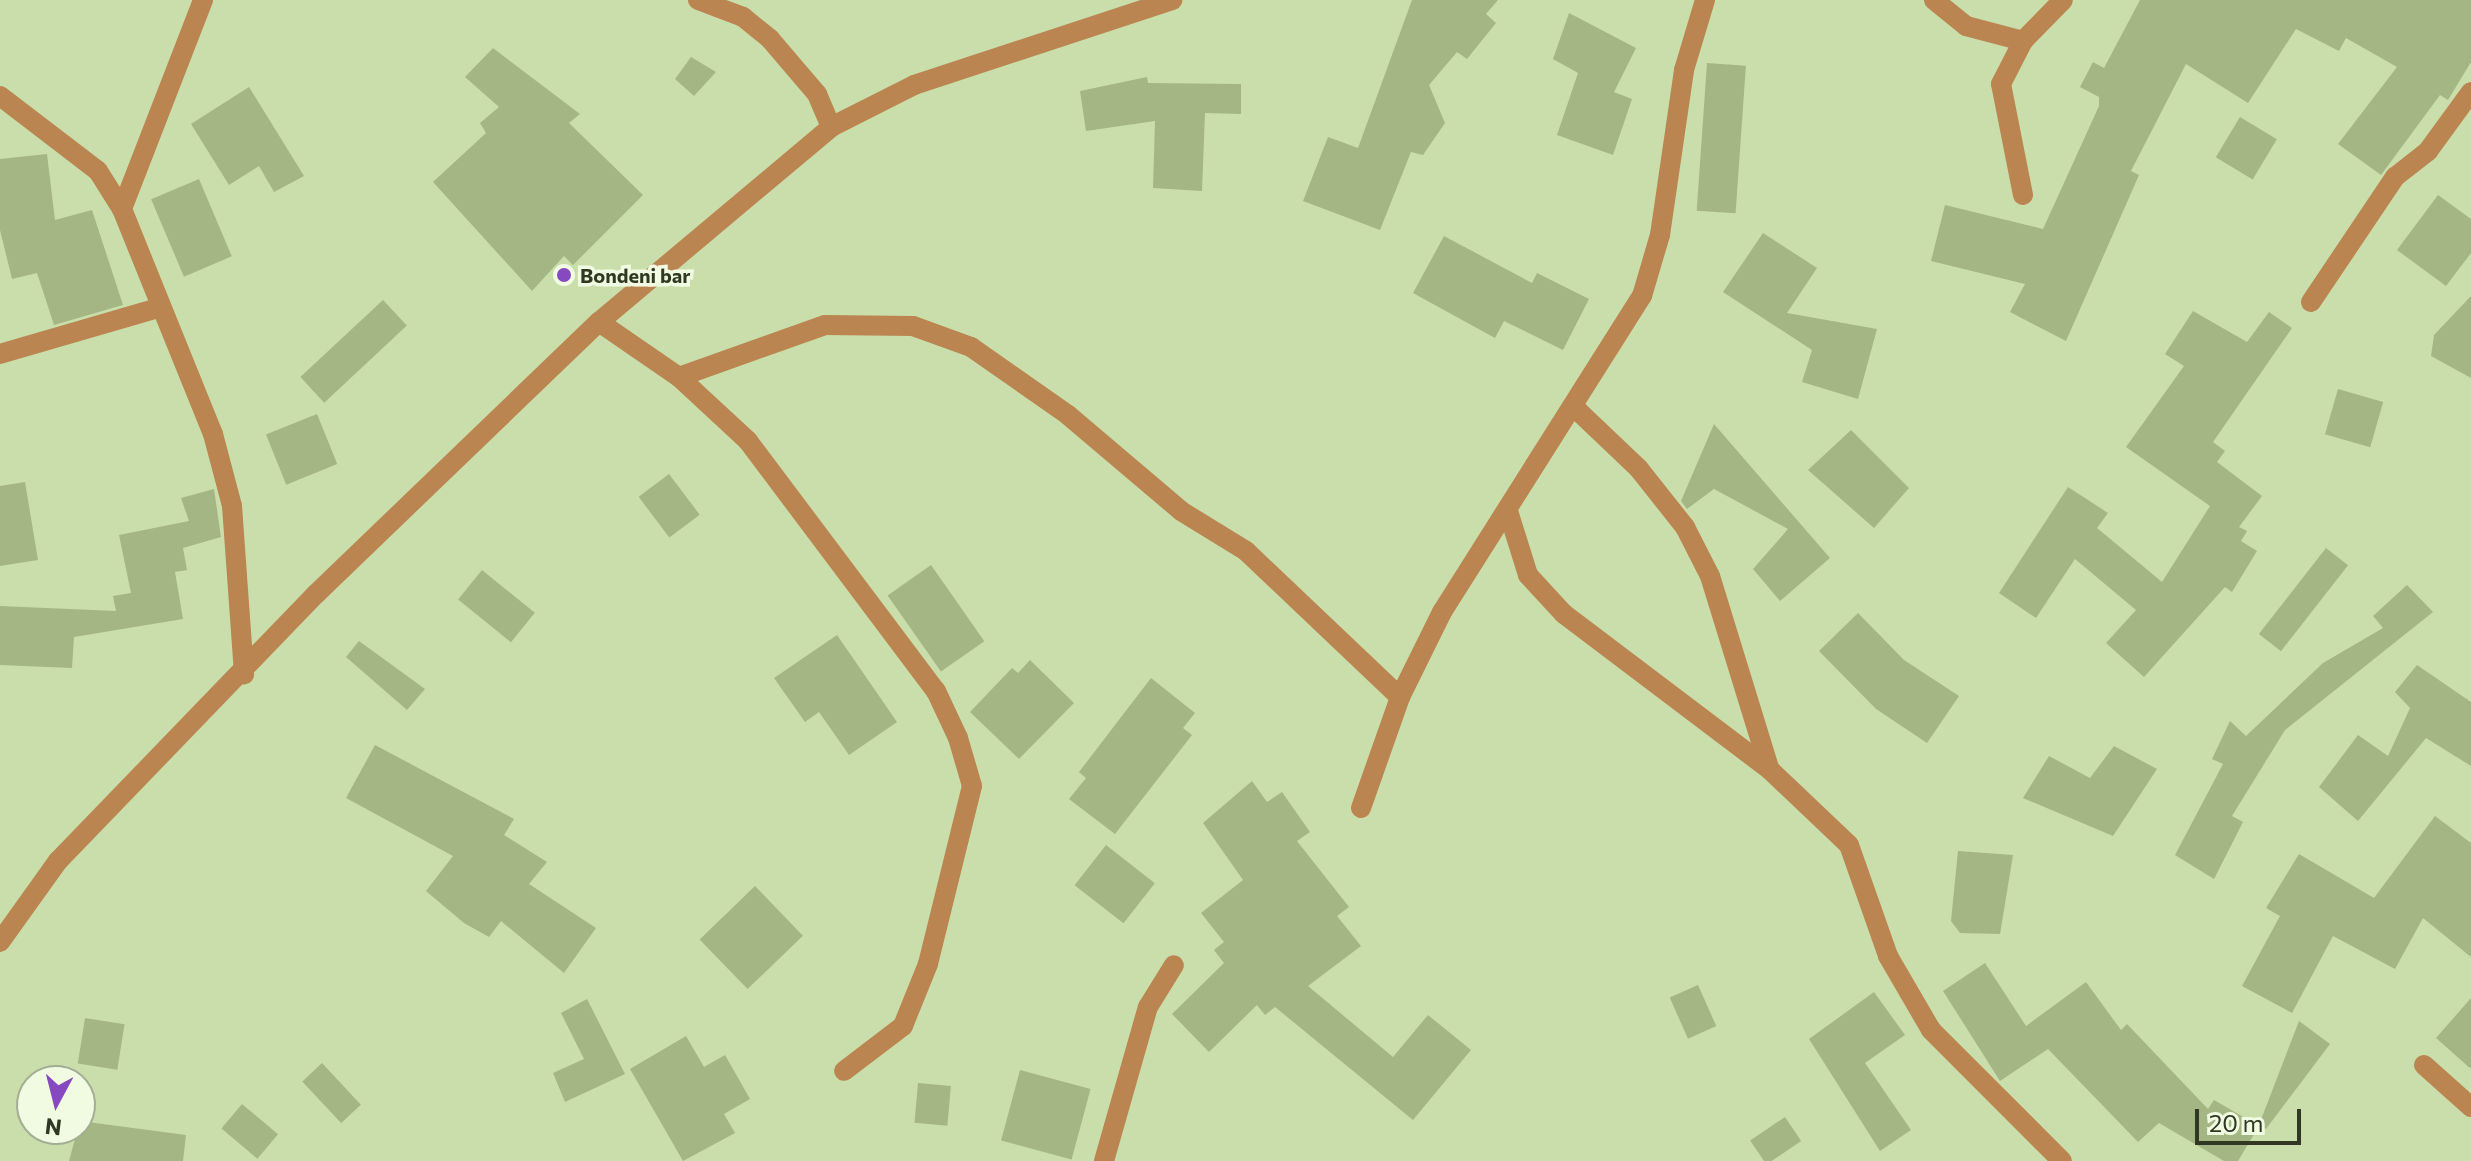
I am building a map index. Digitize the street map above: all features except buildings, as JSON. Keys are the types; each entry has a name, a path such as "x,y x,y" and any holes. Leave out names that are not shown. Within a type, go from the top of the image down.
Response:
{"street":[{"path":"122,209 147,160 203,0"},
{"path":"698,0 743,17 770,39 817,94 831,127"},
{"path":"0,942 58,861 244,675 316,594 599,322 831,127 914,85 1172,0"},
{"path":"1361,808 1400,697 1442,612 1642,296 1660,235 1684,70 1705,0"},
{"path":"1934,0 1966,26 2023,41"},
{"path":"2023,195 2001,84 2023,41 2063,0"},
{"path":"2311,302 2395,177 2428,151 2471,92"},
{"path":"0,96 98,171 122,209 158,308 213,434 232,506 244,675"},
{"path":"0,354 158,308"},
{"path":"599,322 679,377 748,441 882,615 936,691 972,786 961,850 903,1026 844,1071"},
{"path":"679,377 825,325 913,326 971,347 1068,415 1181,511 1246,551 1400,697"},
{"path":"1574,407 1639,469 1685,527 1710,576 1769,769"},
{"path":"1508,511 1528,575 1564,614 1769,769 1849,845 1888,956 1931,1030 2062,1161"},
{"path":"1104,1161 1148,1007 1174,965"},
{"path":"2424,1065 2471,1107"}],"place":[{"name":"Bondeni bar","path":"564,275"}]}
